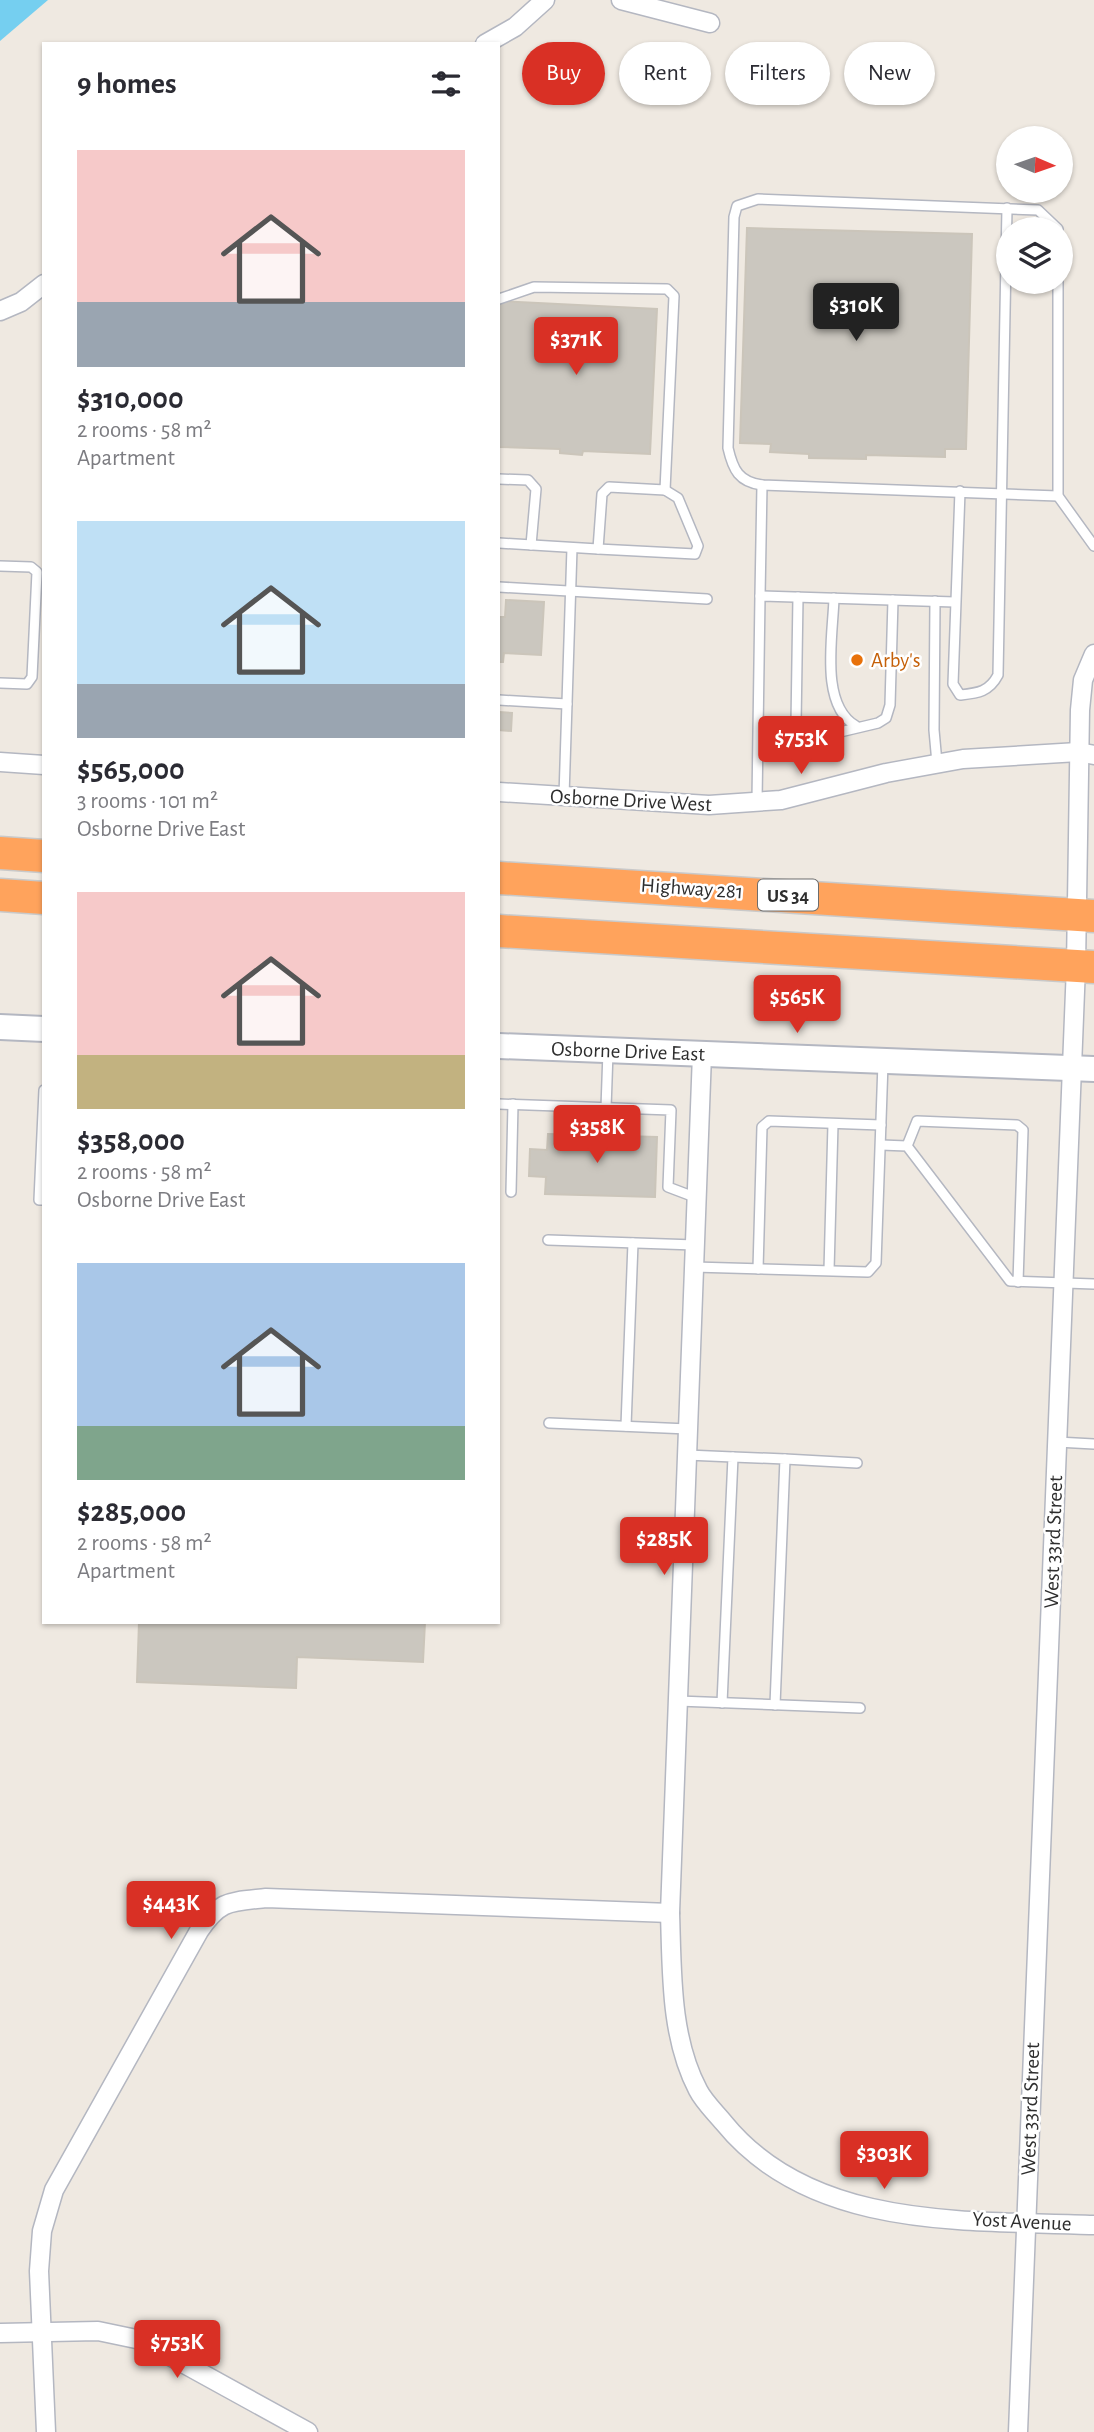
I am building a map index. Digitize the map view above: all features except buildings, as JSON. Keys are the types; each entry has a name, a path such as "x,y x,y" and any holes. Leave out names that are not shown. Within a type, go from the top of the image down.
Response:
{"highway":[{"path":"0,853 42,856"},
{"name":"Highway 281","path":"500,878 1085,915"},
{"path":"0,895 42,898"},
{"path":"500,931 1085,967"}],"street":[{"path":"488,42 514,27 545,0"},
{"path":"621,0 710,23"},
{"path":"0,311 21,302 42,286"},
{"name":"West 33rd Street","path":"1017,2432 1063,1283 1083,1069 1086,754 1083,680 1094,654"},
{"name":"Osborne Drive West","path":"500,792 709,805 757,802 781,800 937,763 999,755 1086,754"},
{"path":"0,762 42,765"},
{"path":"0,1027 42,1028"},
{"name":"Osborne Drive East","path":"500,1046 1083,1069"},
{"path":"46,2432 40,2271 42,2231 54,2190 199,1931 215,1909 241,1900 266,1898 670,1913 702,1054"},
{"name":"Yost Avenue","path":"670,1913 672,1988 681,2039 698,2091 741,2143 782,2175 828,2196 897,2215 1094,2225"},
{"path":"0,2333 99,2331 141,2340 308,2432"}],"lane":[{"path":"1045,217 1038,210 1007,208 758,199 737,206 734,217 728,448 739,477 762,485 1058,496"},
{"path":"960,491 953,684 960,695 982,693 993,685 998,675 1007,208"},
{"path":"500,299 534,287 667,289 674,296 665,490"},
{"path":"1058,294 1058,496 1094,546"},
{"path":"500,479 528,480 536,489 531,545"},
{"path":"757,802 762,485"},
{"path":"500,543 572,548 695,554 698,546 678,498 665,490 609,487 602,494 598,549"},
{"path":"564,796 572,548"},
{"path":"0,566 31,567 37,572 32,677 27,684 0,683"},
{"path":"500,587 707,599"},
{"path":"760,596 955,602"},
{"path":"799,597 796,724 809,736 819,737 856,726 878,723 889,710 893,600"},
{"path":"834,598 832,695 843,714 856,726"},
{"path":"935,601 934,730 937,763"},
{"path":"500,700 567,704"},
{"path":"607,1108 608,1051"},
{"path":"694,1267 868,1272 877,1264 883,1061"},
{"path":"500,1104 671,1110 668,1187 697,1198"},
{"path":"511,1192 513,1104"},
{"path":"758,1269 762,1127 769,1121 881,1125"},
{"path":"907,1146 916,1121 1017,1125 1023,1130 1018,1282"},
{"path":"829,1270 833,1124"},
{"path":"42,1134 39,1200 42,1200"},
{"path":"881,1145 907,1146"},
{"path":"907,1146 1010,1282 1094,1284"},
{"path":"548,1240 695,1245"},
{"path":"626,1426 633,1243"},
{"path":"550,1423 688,1429"},
{"path":"1057,1442 1094,1444"},
{"path":"687,1455 856,1463"},
{"path":"722,1703 733,1457"},
{"path":"775,1705 785,1459"},
{"path":"678,1702 860,1708"}],"water":[{"path":"0,0 48,0 0,41"}],"place":[{"name":"Arby's","path":"857,660"}]}
